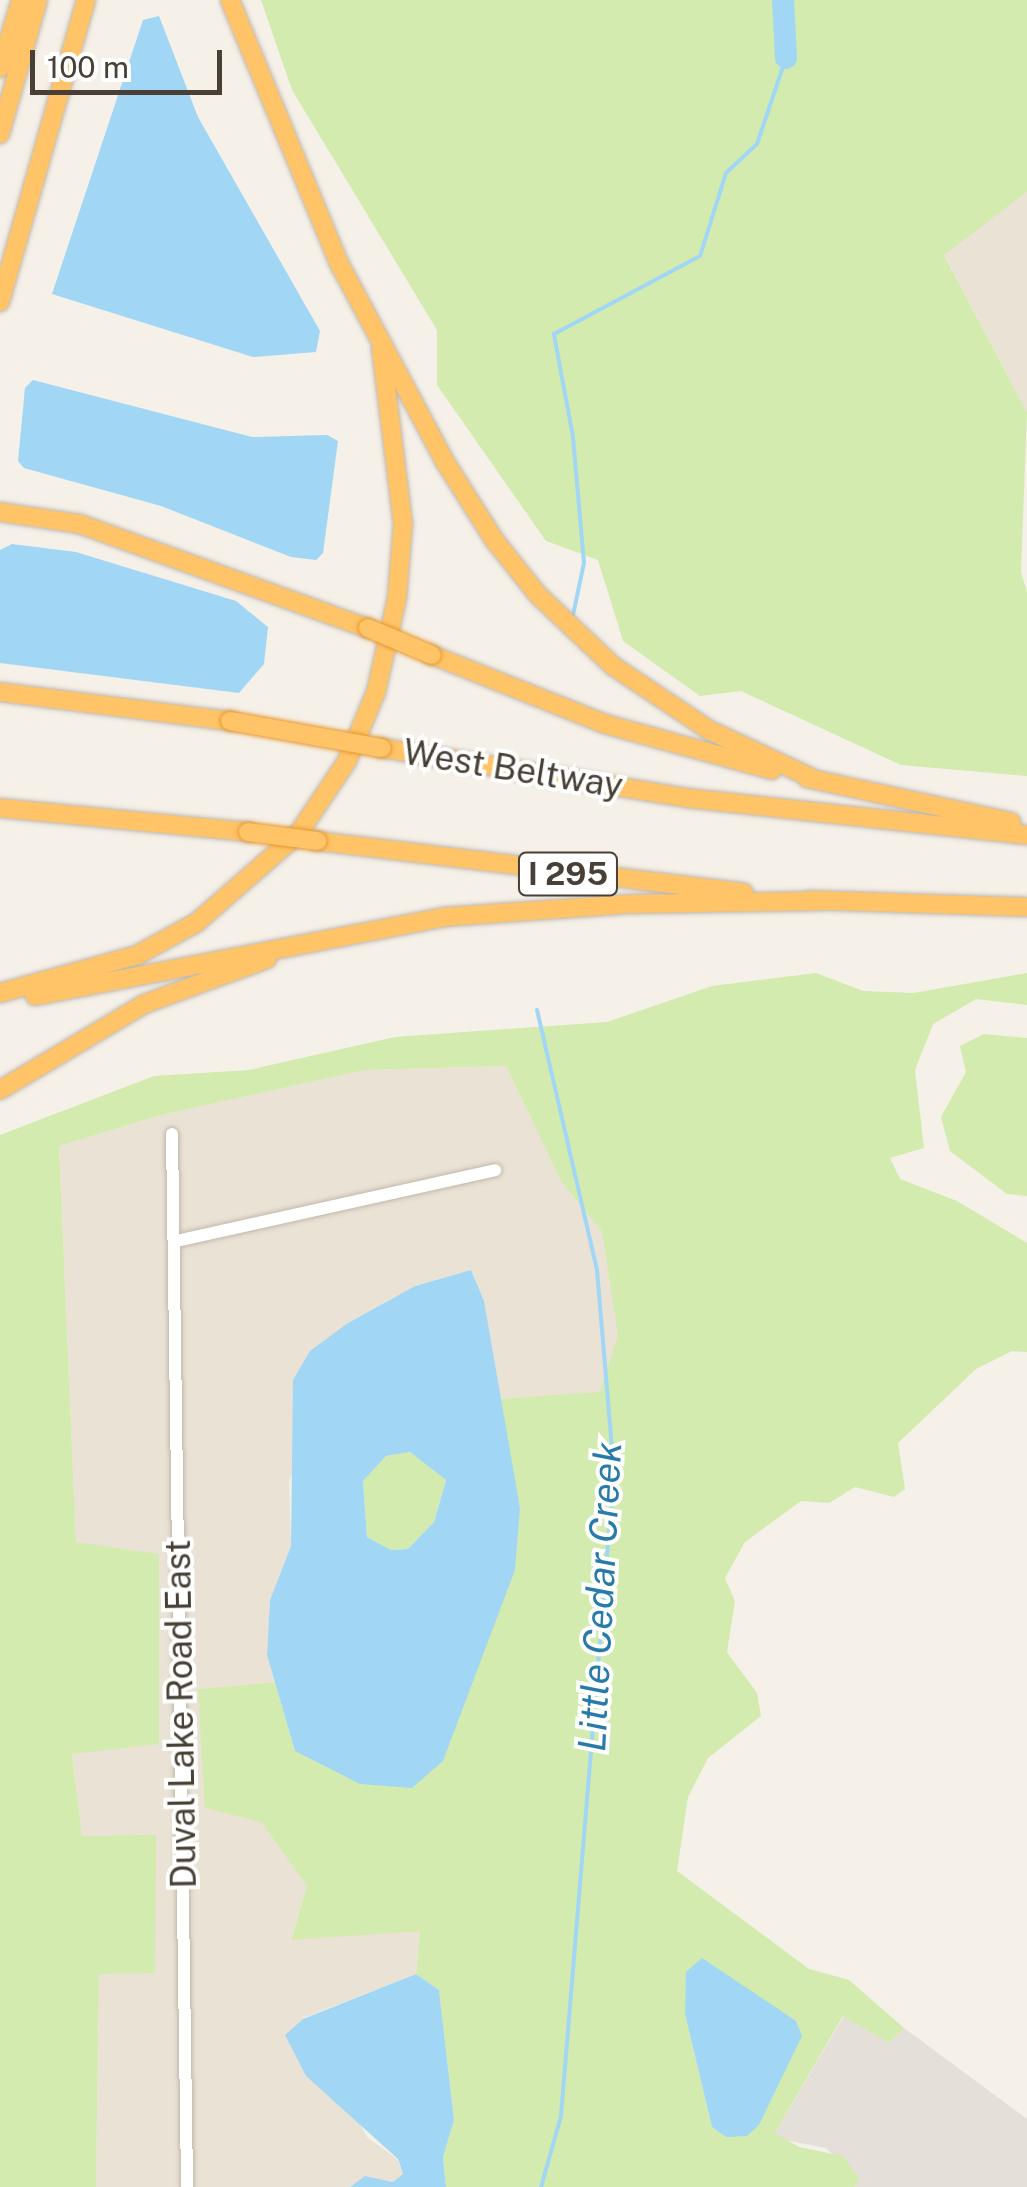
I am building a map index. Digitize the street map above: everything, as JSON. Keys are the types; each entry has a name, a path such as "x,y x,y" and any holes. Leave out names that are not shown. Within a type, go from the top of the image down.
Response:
{"highway":[{"path":"0,68 21,0"},
{"path":"0,134 38,0"},
{"path":"0,302 86,0"},
{"path":"230,0 340,265 445,462 538,595 613,666 708,730 816,780"},
{"path":"0,997 137,955 196,923 298,834 348,761 376,692 397,598 403,524 379,333"},
{"path":"3,512 80,524 368,628 604,724 934,810 1027,825"},
{"name":"West Beltway","path":"0,692 230,722 686,798 1027,834"},
{"name":"I 295","path":"0,808 248,832 820,901 1027,907"},
{"path":"0,997 444,917 632,904 820,901"},
{"path":"0,1090 41,1060 144,1004 355,931"}],"street":[{"name":"Duval Lake Road East","path":"172,1134 187,2187"},
{"path":"176,1241 495,1170"}],"shaded area":[{"path":"1027,192 1027,412 944,254"},
{"path":"506,1066 561,1181 602,1232 619,1335 600,1393 496,1399 484,1301 471,1270 415,1286 348,1323 289,1481 291,1546 270,1600 267,1655 275,1682 198,1689 261,1822 307,1886 291,1939 420,1930 416,1974 303,2018 367,2137 397,2159 403,2174 393,2182 365,2176 350,2187 96,2187 99,1973 156,1836 82,1837 72,1754 159,1555 76,1543 59,1146 161,1115 365,1070"},
{"path":"844,2016 889,2043 904,2028 1027,2119 1027,2187 855,2187 860,2180 826,2148 780,2139 775,2133"}],"green space":[{"path":"261,0 1027,0 1027,192 944,255 1027,412 1021,572 1027,592 1027,776 901,765 741,691 700,696 623,641 598,560 546,541 437,385 437,330 292,90"},
{"path":"816,973 863,991 914,993 1027,973 1027,1005 976,999 933,1024 915,1070 924,1148 890,1158 900,1179 957,1201 1027,1243 1027,1352 1012,1351 976,1369 898,1443 905,1489 894,1497 855,1487 829,1503 801,1501 745,1542 725,1578 735,1601 727,1652 757,1693 761,1716 708,1758 688,1797 677,1871 809,1969 849,1980 904,2028 889,2043 843,2016 775,2133 799,2147 843,2156 860,2180 855,2187 446,2187 443,2156 454,2120 439,1990 416,1974 420,1931 291,1940 307,1886 261,1822 205,1808 198,1689 275,1682 295,1751 520,1508 496,1399 600,1392 618,1335 602,1232 561,1181 506,1066 365,1070 161,1115 59,1146 76,1542 159,1554 159,1744 72,1754 82,1836 156,1835 155,1973 99,1974 96,2187 0,2187 0,1135 154,1076 249,1070 395,1037 607,1022 712,986","holes":["685,2014 726,2137 712,2127"]},
{"path":"984,1034 1027,1038 1027,1196 1007,1194 950,1151 941,1117 966,1072 960,1046"},
{"path":"410,1452 446,1479 434,1522 408,1549 391,1550 367,1537 363,1480 386,1456"}],"water":[{"path":"159,16 198,117 320,331 316,352 253,357 52,294 143,20"},
{"path":"33,380 252,437 327,435 338,441 323,553 316,560 291,557 161,506 24,468 18,461 25,388"},
{"path":"12,544 76,552 236,601 268,627 264,664 239,693 0,663 0,550"},
{"path":"471,1270 484,1301 520,1508 515,1570 443,1761 412,1788 360,1784 295,1751 267,1655 270,1600 291,1546 293,1380 310,1351 348,1323 415,1286","holes":["410,1452 446,1480 434,1522 408,1549 391,1550 367,1537 363,1481 386,1456"]},
{"path":"702,1958 796,2021 802,2036 759,2125 747,2136 726,2137 712,2127 685,2014 686,1972"},
{"path":"416,1974 439,1990 454,2120 443,2157 446,2187 350,2187 365,2176 393,2182 403,2174 398,2159 306,2076 285,2035 303,2019"}],"waterway":[{"name":"Little Cedar Creek","path":"783,0 786,58"},
{"name":"Little Cedar Creek","path":"573,615 584,563 573,437 554,334 700,256 726,173 757,144 786,58"},
{"name":"Little Cedar Creek","path":"537,1010 597,1270 614,1471 561,2116 541,2187"}]}
